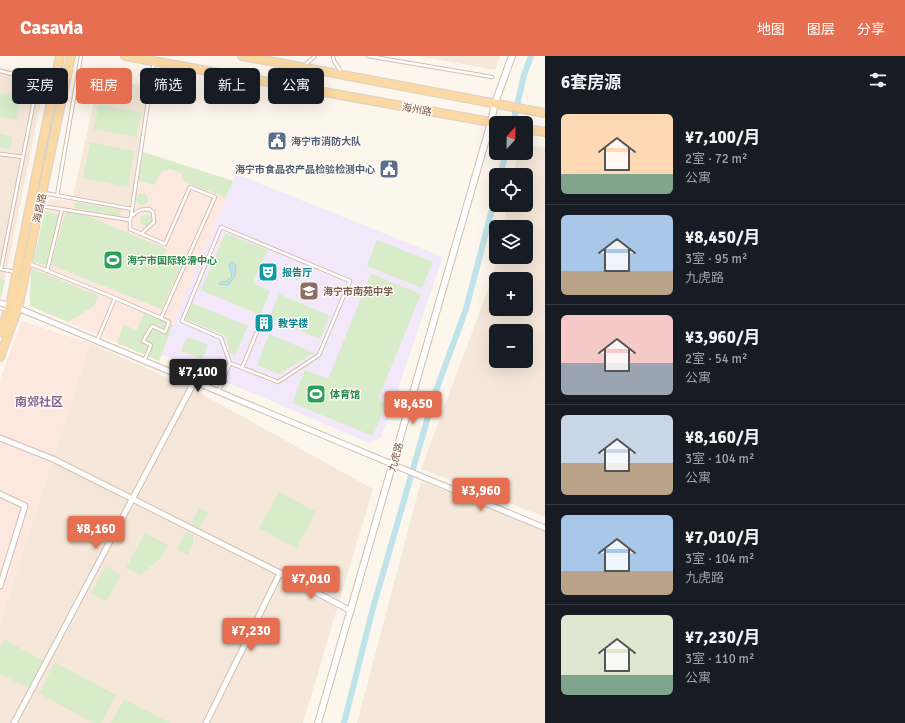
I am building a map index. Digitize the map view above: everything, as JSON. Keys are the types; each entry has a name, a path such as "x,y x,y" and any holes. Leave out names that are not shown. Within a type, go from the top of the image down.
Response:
{"main road":[{"name":"海昌路","path":"0,357 12,308 17,273 60,56"},
{"name":"海昌路","path":"0,333 12,308 28,263 72,56"},
{"name":"海州路","path":"125,56 489,122"},
{"name":"海州路","path":"242,56 545,113"},
{"path":"533,130 545,132"}],"street":[{"name":"九虎路","path":"494,116 494,103 512,56"},
{"name":"九虎路","path":"318,723 392,466 489,140"},
{"path":"0,303 97,341 392,466 545,528"},
{"path":"14,723 191,388 192,382"},
{"path":"0,438 53,459 280,573 351,611"},
{"path":"0,494 25,506 0,586"},
{"path":"206,723 280,573"}],"lane":[{"path":"57,196 81,56"},
{"path":"302,67 315,56"},
{"path":"333,56 334,61 344,75"},
{"path":"368,56 492,77"},
{"path":"154,61 130,220 130,229 165,244 190,187 215,197 161,318"},
{"path":"0,71 38,80 1,269 17,273"},
{"path":"0,154 23,157"},
{"path":"43,193 132,209"},
{"path":"40,205 130,220"},
{"path":"47,271 62,209"},
{"path":"131,216 144,209 149,209 153,212 154,222 141,234"},
{"path":"218,392 230,363 221,338 182,322 221,227 350,281 319,355 278,382 230,363"},
{"path":"28,263 115,298 169,322 165,332 152,326 150,327 143,341 150,345 144,361"},
{"path":"97,341 115,298"},
{"path":"0,308 12,308"},
{"path":"242,368 260,327"}],"shaded area":[{"path":"417,56 500,56 495,70"},
{"path":"0,67 12,70 12,104 41,104 0,303"},
{"path":"132,84 140,85 140,104 150,104 133,206 73,196 93,104 132,104"},
{"path":"533,146 545,147 545,517 421,469 489,287 489,316 533,316 533,272 494,272 495,264 533,264 533,220 504,220 506,212 533,212 533,168 515,168 516,160 533,160"},
{"path":"143,152 233,181 159,361 30,306 31,268 48,201 50,199 133,206"},
{"name":"海宁市南苑中学","path":"236,174 443,257 381,438 369,443 161,354"},
{"path":"22,321 90,343 0,623 0,380"},
{"path":"90,343 191,388 373,489 303,723 0,723 0,623"},
{"path":"421,481 545,531 545,723 357,723"}],"green space":[{"path":"0,93 12,95 12,104 19,104 16,120 0,117"},
{"path":"99,105 142,112 136,137 93,129"},
{"path":"0,134 13,137 10,149 0,147"},
{"path":"90,142 134,151 128,187 83,178"},
{"path":"143,152 233,181 226,197 187,183 184,181 181,173 171,169 163,171 156,180 155,185 138,180"},
{"path":"140,193 144,193 148,199 144,205 140,205 136,201 136,197"},
{"path":"75,202 121,210 120,216 74,208"},
{"path":"45,211 59,215 47,265 33,262"},
{"name":"海宁市国际轮滑中心","path":"68,211 86,215 167,249 164,256 182,264 161,309 51,265 64,217"},
{"path":"144,214 148,214 152,220 148,226 144,226 140,222 140,218"},
{"path":"225,233 268,250 253,283 270,291 260,315 201,290"},
{"path":"377,240 433,262 422,288 367,266"},
{"path":"31,268 99,296 94,306 68,322 30,306"},
{"path":"371,274 421,294 378,399 386,403 373,436 292,403 305,370 328,379"},
{"path":"0,278 5,280 1,298 0,297"},
{"path":"279,294 330,316 320,339 269,318"},
{"path":"192,303 248,326 235,356 230,354 226,336 185,319"},
{"path":"144,313 173,325 159,361 117,343 124,325 137,330"},
{"path":"269,334 314,353 279,374 257,365"},
{"path":"187,337 208,345 202,359 181,351"},
{"path":"279,492 316,512 296,548 259,528"},
{"path":"199,508 208,513 200,528 191,524"},
{"path":"186,531 193,535 193,543 188,555 177,549"},
{"path":"145,533 168,545 161,558 140,575 126,568"},
{"path":"106,566 121,575 106,601 91,593"},
{"path":"4,639 43,661 28,688 0,674 0,648"},
{"path":"55,662 116,695 101,723 93,723 39,693"},
{"path":"124,699 170,723 111,723"}],"water":[{"path":"232,262 236,265 235,276 228,285 219,284 223,281 226,282 232,276 229,264"}],"waterway":[{"path":"515,116 524,75 531,56"},
{"path":"502,168 504,160"},
{"path":"344,723 373,608 434,396 466,309 491,212"}],"place":[{"name":"海宁市消防大队","path":"277,141"},
{"name":"海宁市食品农产品检验检测中心","path":"389,169"},
{"name":"海宁市国际轮滑中心","path":"113,260"},
{"name":"报告厅","path":"268,272"},
{"name":"海宁市南苑中学","path":"309,291"},
{"name":"教学楼","path":"264,323"},
{"name":"体育馆","path":"316,394"}],"district":[{"name":"南郊社区","path":"39,402"}]}
